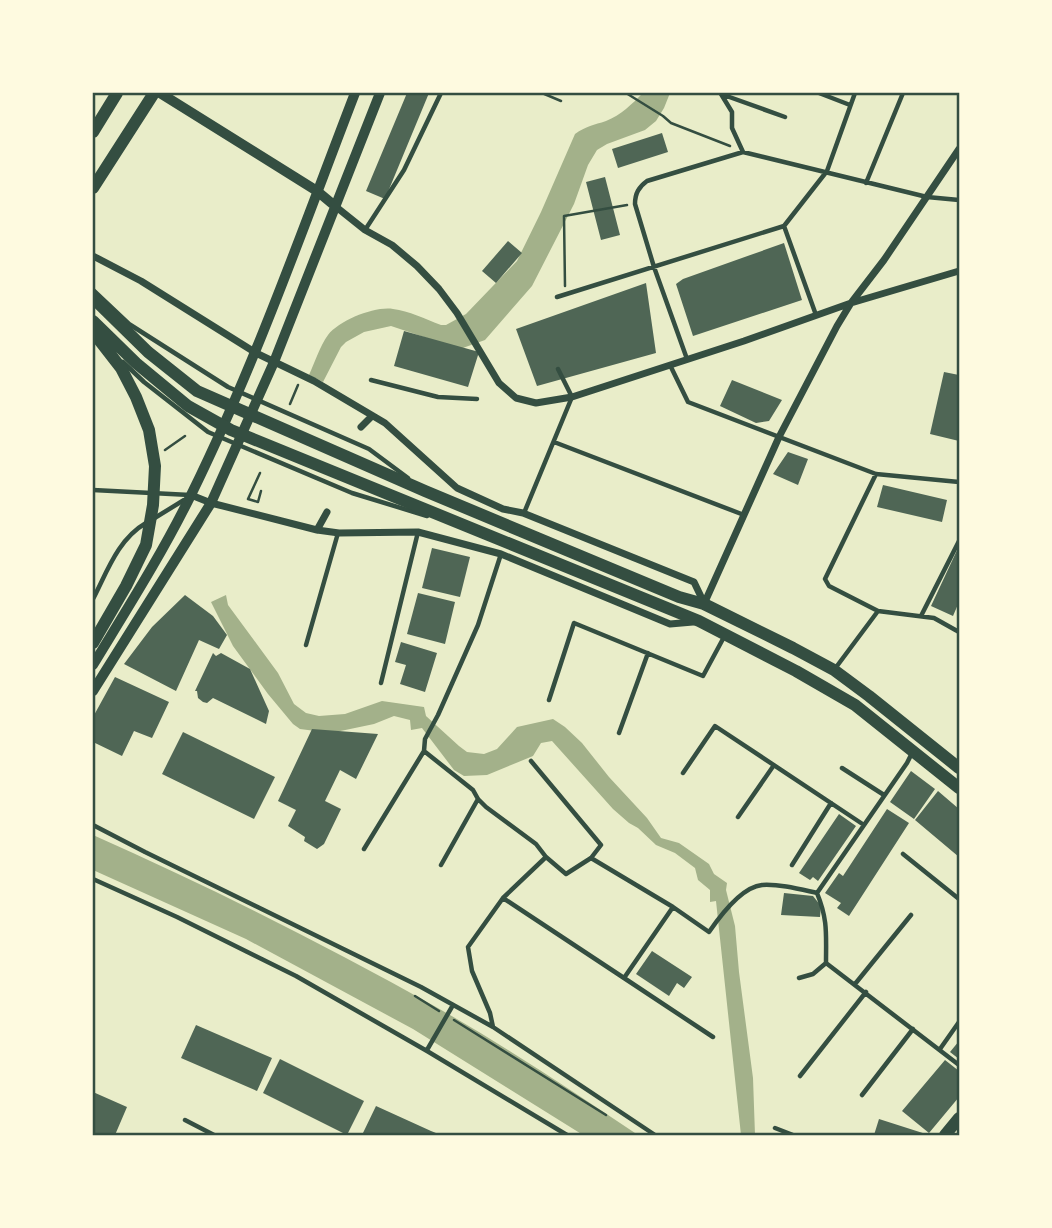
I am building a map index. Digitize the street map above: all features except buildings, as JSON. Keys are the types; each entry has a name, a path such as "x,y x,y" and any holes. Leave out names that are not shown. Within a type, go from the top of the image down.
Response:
{"main road":[{"path":"93,132 117,93"},
{"path":"93,188 154,93"},
{"path":"93,298 148,352 197,391 425,491 679,597 704,604 793,648 834,670 959,768"},
{"path":"93,320 136,363 188,406 231,430 699,621 855,705 959,788"},
{"path":"93,332 121,368 136,397 149,430 155,466 153,505 146,545 95,639"},
{"path":"945,1135 959,1118"}],"street":[{"path":"160,93 317,191 365,230 392,245 439,289 457,313 499,383 516,398 536,403 572,397 851,303 959,271"},
{"path":"93,665 155,563 191,495 256,352 355,93"},
{"path":"93,691 211,503 274,362 380,93"},
{"path":"704,604 779,437 837,326 959,149"},
{"path":"93,256 141,281 256,352 314,381 385,423 457,488 503,509 523,513 694,582 704,604"},
{"path":"361,427 372,416"},
{"path":"191,495 211,503 317,530 339,533 418,532 501,554 670,624 699,621"},
{"path":"317,530 327,512"}],"lane":[{"path":"365,230 404,170 441,93"},
{"path":"721,93 785,117"},
{"path":"721,93 732,112 732,128 743,152"},
{"path":"819,93 850,105"},
{"path":"557,297 784,226 827,171 855,93"},
{"path":"866,183 903,93"},
{"path":"687,359 635,204 639,187 647,180 743,152 927,197 959,200"},
{"path":"784,226 816,316"},
{"path":"93,290 129,324 228,387 369,449 425,491"},
{"path":"93,332 144,382 208,432 352,493 489,535"},
{"path":"670,364 688,402 876,474 959,482"},
{"path":"523,513 572,397 558,369"},
{"path":"371,380 438,397 476,400"},
{"path":"554,442 744,515"},
{"path":"876,474 825,579 830,586 878,611 934,618 959,632"},
{"path":"93,490 191,495"},
{"path":"93,599 129,535 191,495"},
{"path":"381,683 418,532"},
{"path":"306,645 339,533"},
{"path":"921,616 959,541"},
{"path":"364,849 424,751 425,738 478,625 501,554"},
{"path":"834,670 878,611"},
{"path":"549,700 574,623 703,676 725,635"},
{"path":"619,733 648,653"},
{"path":"683,774 715,726 864,825"},
{"path":"817,893 913,750"},
{"path":"424,751 473,790 486,807 536,844 546,857 566,874 591,858 601,845 531,761"},
{"path":"738,817 774,765"},
{"path":"842,768 884,795"},
{"path":"442,865 478,799"},
{"path":"792,864 831,803"},
{"path":"93,825 421,987 493,1027 655,1135"},
{"path":"903,854 959,899"},
{"path":"493,1027 490,1013 472,971 468,947 503,898 546,857"},
{"path":"591,858 709,932 737,897 759,885 817,893"},
{"path":"93,879 296,976 566,1135"},
{"path":"799,978 813,974 826,963 824,909 817,893"},
{"path":"503,898 712,1037"},
{"path":"624,978 673,907"},
{"path":"855,984 911,915"},
{"path":"826,963 959,1065"},
{"path":"800,1076 866,992"},
{"path":"427,1051 453,1005"},
{"path":"940,1049 959,1022"},
{"path":"862,1095 913,1029"},
{"path":"184,1120 214,1135"},
{"path":"775,1128 793,1135"}],"path":[{"path":"542,93 561,102"},
{"path":"626,93 671,123 743,152"},
{"path":"565,287 564,216 635,204"},
{"path":"290,404 302,376"},
{"path":"260,473 248,499 258,502 261,491"},
{"path":"415,996 438,1010"},
{"path":"450,1017 614,1121"}],"shaded area":[{"path":"643,93 670,93 656,121 645,130 597,150 588,165 574,204 532,286 485,340 460,349 391,326 364,332 346,342 323,382 309,375 328,335 358,315 393,309 446,325 466,314 517,261 575,134 586,127 617,116"},
{"path":"226,595 228,605 278,673 294,704 306,713 319,716 345,714 382,701 424,707 426,716 459,746 467,752 484,754 497,749 517,727 553,719 582,743 661,838 679,843 709,864 714,874 727,883 726,890 735,926 753,1078 755,1135 741,1135 716,901 710,902 710,890 698,880 695,868 675,853 656,845 613,809 552,741 541,743 533,756 487,775 464,776 454,770 422,728 411,730 410,720 394,716 374,724 331,733 300,729 268,694 233,646 211,602"},
{"path":"93,835 266,917 394,984 513,1053 638,1135 583,1135 413,1029 246,939 93,870"}]}
